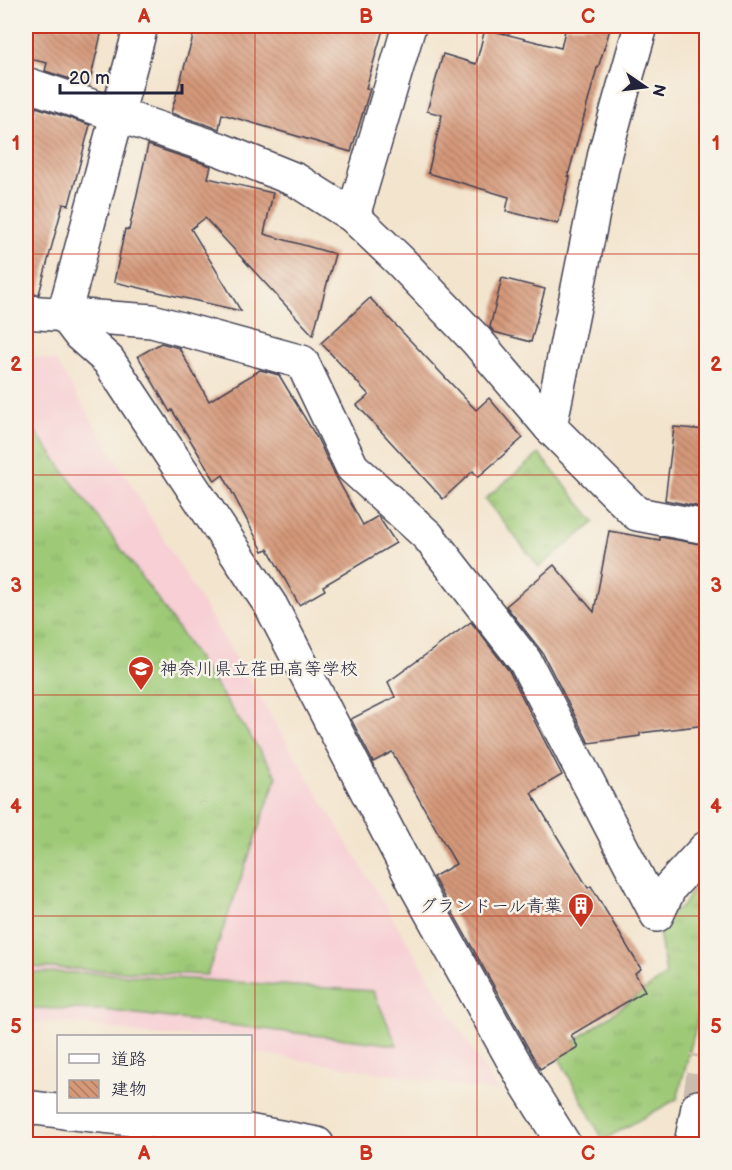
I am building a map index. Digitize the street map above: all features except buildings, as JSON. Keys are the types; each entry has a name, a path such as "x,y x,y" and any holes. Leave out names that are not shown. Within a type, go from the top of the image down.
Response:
{"street":[{"path":"64,314 141,26"},
{"path":"353,216 409,26"},
{"path":"550,427 605,153 641,26"},
{"path":"26,84 219,149 296,180 353,216 476,340 550,427 637,514 706,527"},
{"path":"26,312 152,321 302,362 352,467 428,536 525,661 657,915 670,887 706,848"},
{"path":"64,314 80,335 108,360 272,606 415,884 527,1085 564,1144"},
{"path":"26,1107 57,1111"},
{"path":"691,1144 698,1107"},
{"path":"74,1113 248,1131 317,1144"}],"shaded area":[{"name":"神奈川県立荏田高等学校","path":"26,355 56,361 498,1092 252,1052 252,1035 151,1035 75,1023 26,1022"}],"green space":[{"path":"26,419 157,598 277,776 207,975 26,967"},
{"path":"539,454 595,522 539,567 485,499"},
{"path":"706,868 706,958 697,1023 677,1099 603,1140 557,1054 666,975 657,919 682,907"},
{"path":"26,972 96,973 373,991 397,1045 103,1010 26,1008"}],"tunnel":[{"path":"698,1107 706,1056"}],"place":[{"name":"神奈川県立荏田高等学校","path":"141,692"},
{"name":"グランドール青葉","path":"581,929"}]}
